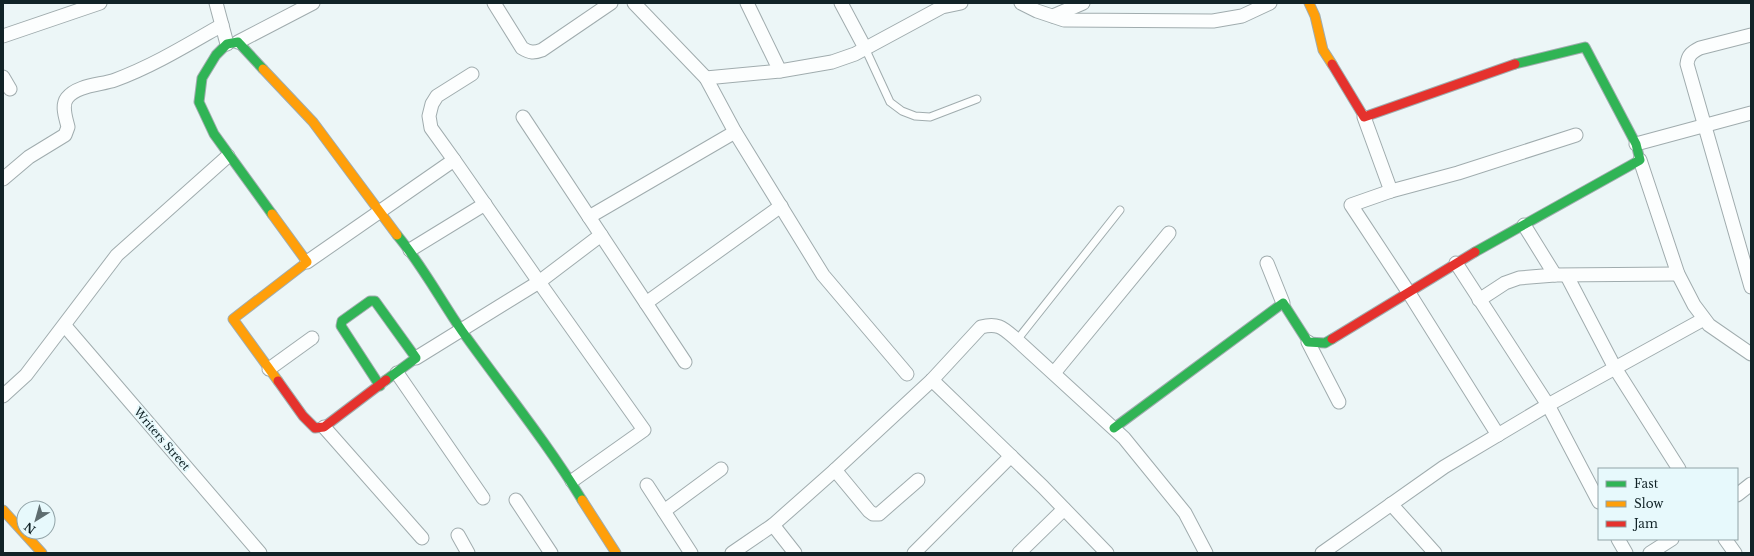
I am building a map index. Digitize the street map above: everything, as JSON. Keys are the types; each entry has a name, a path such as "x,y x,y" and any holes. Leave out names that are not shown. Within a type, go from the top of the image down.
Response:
{"street":[{"path":"3,36 100,3"},
{"path":"216,3 222,25 232,43 313,122 379,212 410,250 462,330 572,481 616,553"},
{"path":"307,262 228,156 214,134 199,102 202,78 216,55 232,43 313,3"},
{"path":"494,3 522,48 528,52 535,52 542,50 612,3"},
{"path":"634,3 706,78 735,132 823,275 907,374"},
{"path":"747,3 780,71"},
{"path":"841,3 865,48"},
{"path":"706,78 780,71 832,62 855,54 934,6 942,7 961,3"},
{"path":"1021,3 1064,20 1213,21 1242,16 1270,3"},
{"path":"1053,16 1083,3"},
{"path":"1310,3 1315,16 1323,50 1364,117 1391,192"},
{"path":"3,178 29,157 64,134 68,127 64,102 68,96 80,90 114,80 147,66 222,25"},
{"path":"1751,35 1693,51 1688,58 1687,64 1751,287"},
{"path":"1364,117 1517,63 1585,47 1636,144 1678,274 1694,305 1709,325 1751,354"},
{"path":"472,74 437,96 432,104 429,116 431,128 644,430 572,481"},
{"path":"3,77 10,89"},
{"path":"1636,144 1751,113"},
{"path":"523,117 685,362"},
{"path":"589,217 735,132"},
{"path":"1498,435 1409,293 1351,205 1458,173 1576,135"},
{"path":"3,396 26,376 117,255 228,156"},
{"path":"454,160 307,262 233,319 303,416 315,428 324,428 416,358 539,282 601,236"},
{"path":"1308,342 1325,343 1456,264 1640,160"},
{"path":"410,250 485,204"},
{"path":"646,303 781,206"},
{"path":"1524,225 1561,275 1615,368 1679,468"},
{"path":"1054,373 1169,233"},
{"path":"1267,263 1283,303 1308,342 1339,402"},
{"path":"1456,264 1548,405 1598,500"},
{"path":"1479,300 1505,283 1519,278 1561,275 1678,274"},
{"path":"380,386 341,328 342,321 370,301 375,301 416,358"},
{"path":"1114,428 1283,303"},
{"path":"1322,553 1444,466 1548,405 1704,319"},
{"path":"732,553 772,525 835,470 932,380 981,327 992,324 1003,329 1017,340 1114,428 1185,513 1206,553"},
{"name":"Writers Street","path":"65,326 260,553"},
{"path":"269,369 312,338"},
{"path":"397,373 483,498"},
{"path":"932,380 1011,456 1107,553"},
{"path":"324,428 422,538"},
{"path":"914,553 1011,456"},
{"path":"664,511 721,469"},
{"path":"835,470 873,514 879,514 918,480"},
{"path":"1738,494 1751,484"},
{"path":"647,485 691,553"},
{"path":"516,500 551,553"},
{"path":"1391,504 1435,553"},
{"path":"1019,553 1064,509"},
{"path":"4,512 42,553"},
{"path":"772,525 795,553"},
{"path":"458,536 468,553"},
{"path":"1619,540 1626,553"},
{"path":"1650,553 1670,540"},
{"path":"1726,540 1735,553"}],"lane":[{"path":"865,48 890,102 902,111 915,116 930,117 977,99"},
{"path":"1017,340 1120,210"}],"traffic: fast":[{"path":"263,69 238,42 227,44 216,55 202,78 199,102 214,134 272,214"},
{"path":"1475,252 1640,160 1636,144 1585,47 1515,64"},
{"path":"397,235 423,270 462,331 539,435 582,500"},
{"path":"380,386 341,326 342,321 370,301 375,301 416,358 386,380"},
{"path":"1114,428 1283,303 1308,342 1325,343 1332,339"}],"traffic: slow":[{"path":"1309,3 1315,16 1323,50 1332,64"},
{"path":"263,69 313,122 397,235"},
{"path":"272,214 307,262 233,319 278,381"},
{"path":"582,500 616,553"},
{"path":"3,510 42,553"}],"traffic: jam":[{"path":"1332,64 1364,117 1515,64"},
{"path":"1332,339 1475,252"},
{"path":"278,381 303,416 315,428 324,427 386,380"}]}
